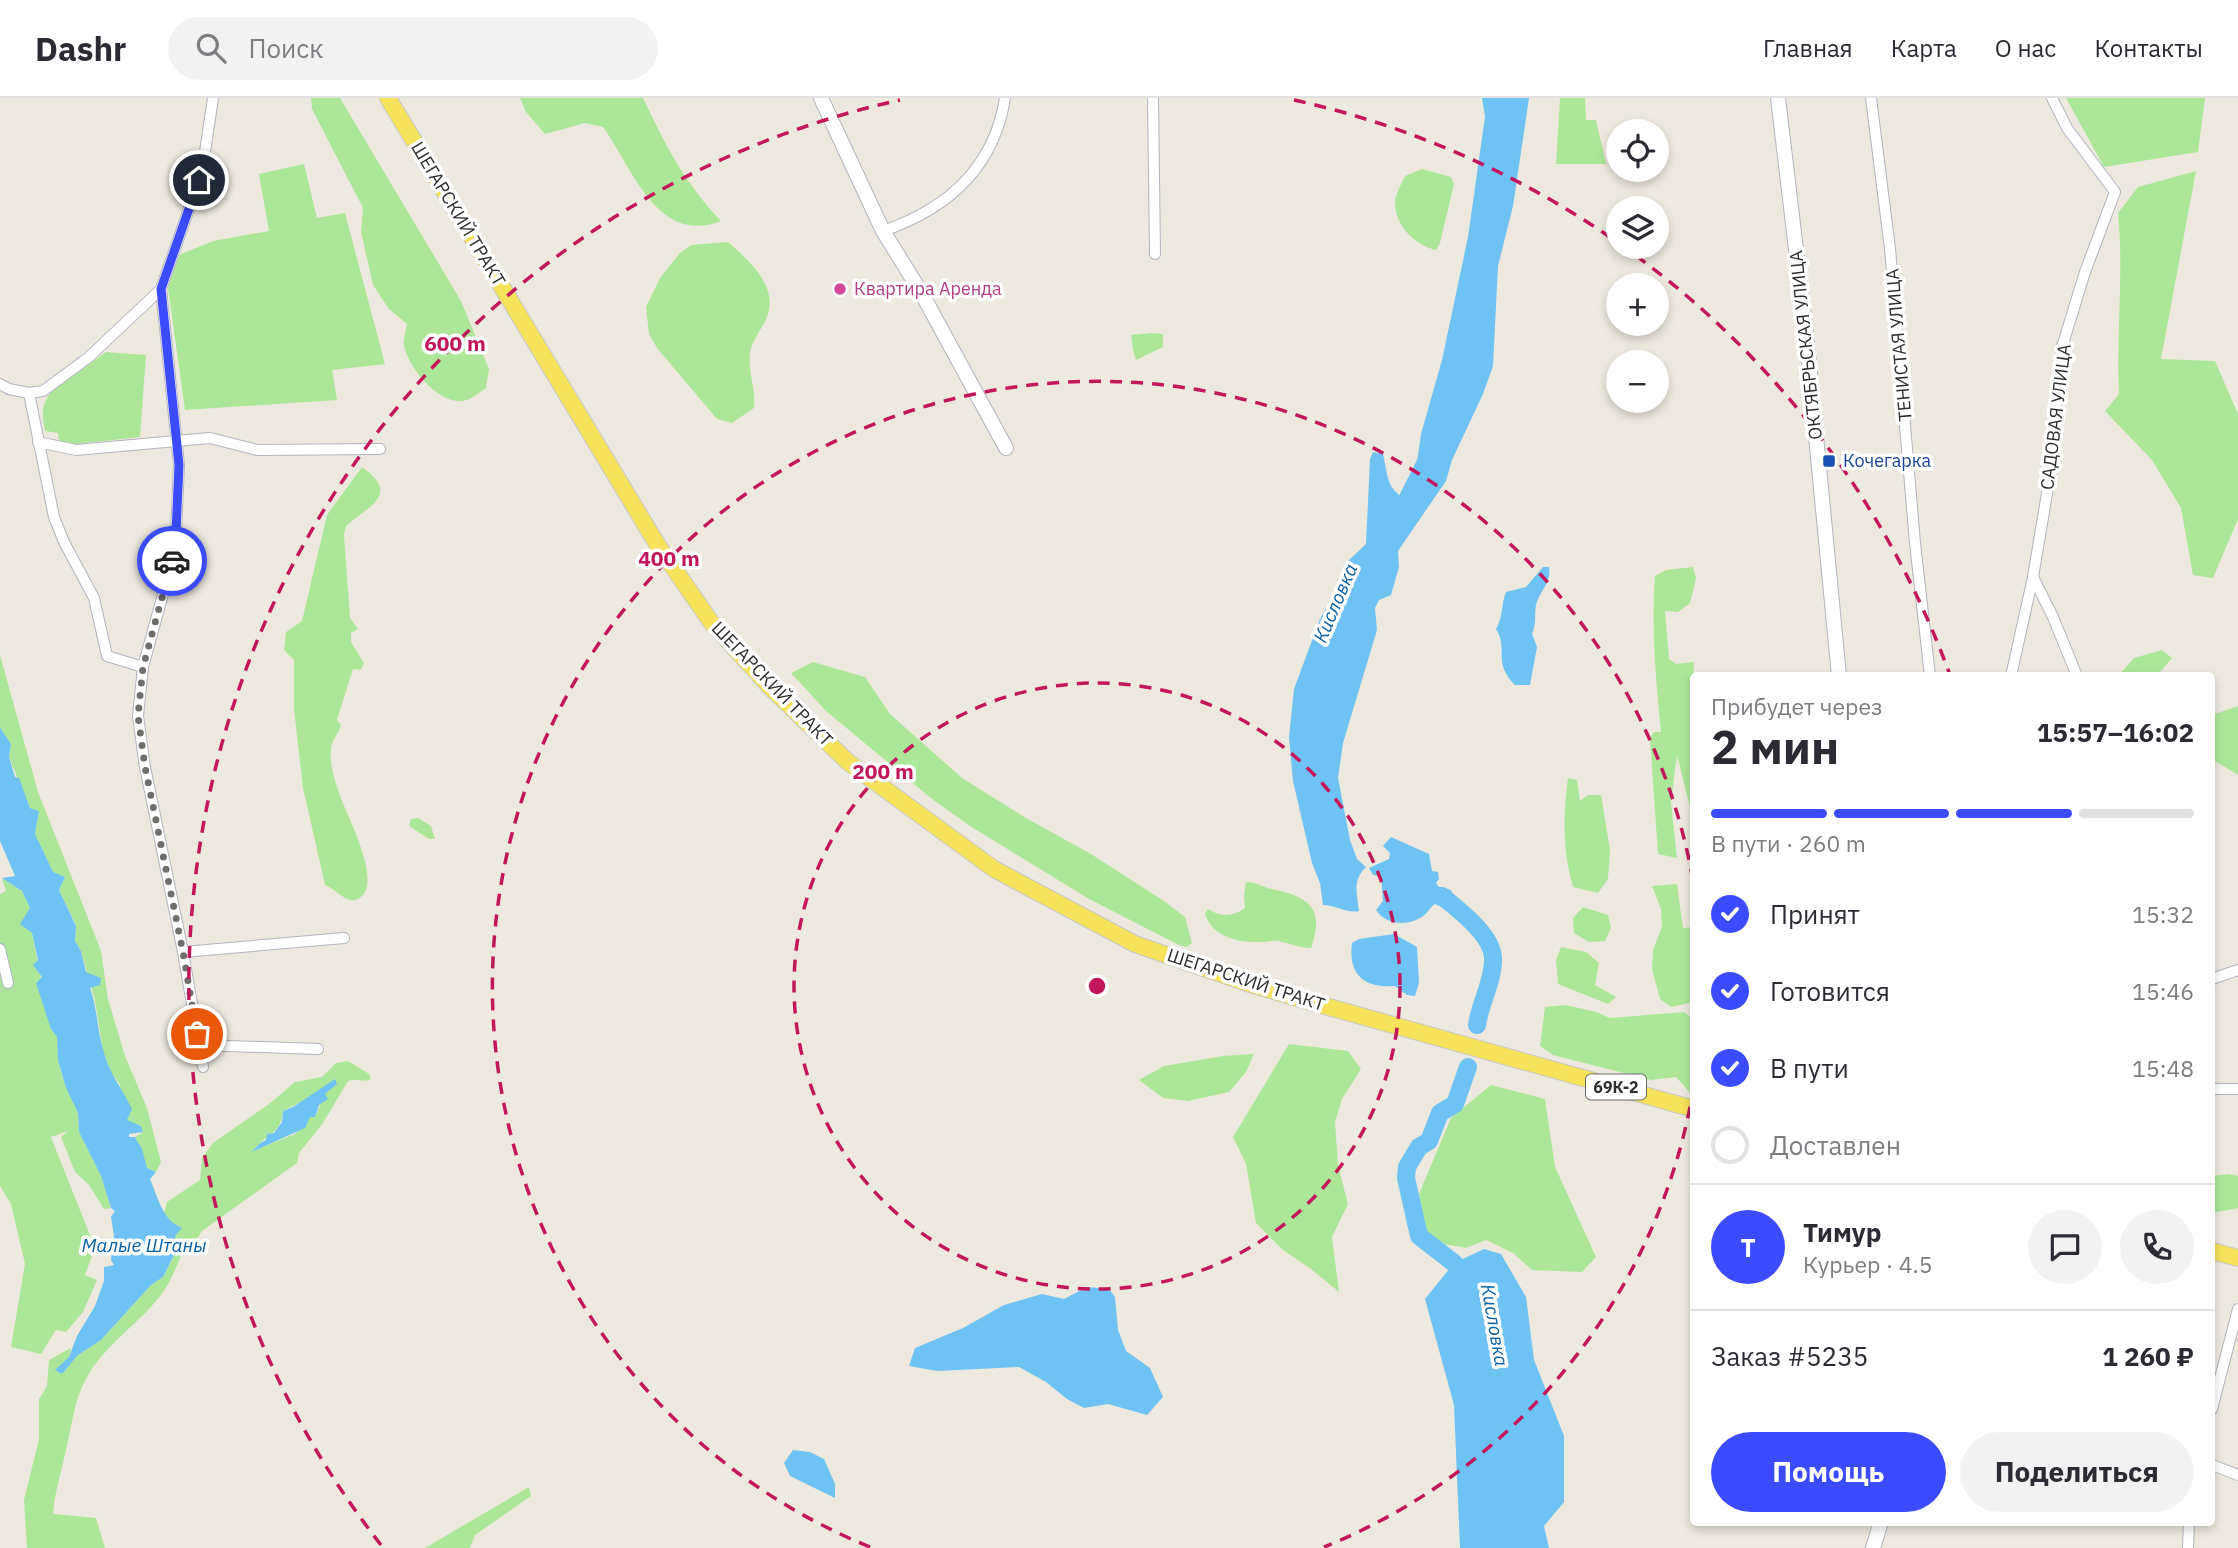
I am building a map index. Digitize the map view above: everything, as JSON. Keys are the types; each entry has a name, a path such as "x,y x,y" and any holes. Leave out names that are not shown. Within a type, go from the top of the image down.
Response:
{"main road":[{"name":"ШЕГАРСКИЙ ТРАКТ","path":"388,98 657,544 711,622 769,687 848,762 994,869 1135,944 1247,983 1318,1004 1690,1108"},
{"path":"2215,1252 2238,1258"}],"street":[{"path":"203,1067 183,952 145,767 138,716 143,667 171,565 176,532 179,465 161,289 199,180 213,98"},
{"path":"821,98 883,231 922,295 1006,448"},
{"path":"883,231 935,208 965,181 989,148 1005,98"},
{"path":"1153,98 1155,254"},
{"name":"ОКТЯБРЬСКАЯ УЛИЦА","path":"1778,98 1807,342 1839,672"},
{"name":"ТЕНИСТАЯ УЛИЦА","path":"1871,98 1890,249 1915,543 1930,672"},
{"name":"САДОВАЯ УЛИЦА","path":"2012,672 2054,452 2062,347 2085,272 2115,192 2067,128 2052,98"},
{"path":"0,384 9,389 29,393 43,391 89,357 161,289"},
{"path":"29,393 54,517 64,542 94,598 107,656 143,667"},
{"path":"37,442 76,450 210,438 257,450 380,449"},
{"path":"2032,577 2075,672"},
{"path":"183,952 344,938"},
{"path":"0,949 8,983"},
{"path":"2215,978 2238,970"},
{"path":"199,1045 318,1049"},
{"path":"2215,1088 2238,1089"},
{"path":"2215,1397 2238,1309"},
{"path":"2215,1466 2238,1475"},
{"path":"1873,1548 1880,1526"},
{"path":"2188,1548 2189,1526"}],"green space":[{"path":"311,98 340,98 461,301 489,369 486,388 472,398 457,401 447,398 428,385 412,365 404,346 407,324 389,309 373,285 361,232 363,208 312,109"},
{"path":"520,98 643,98 677,163 696,192 721,221 699,226 680,222 663,213 636,181 603,127 585,123 545,134 526,112"},
{"path":"1560,98 1585,98 1586,120 1596,120 1606,164 1556,164"},
{"path":"2066,98 2205,98 2198,152 2104,167"},
{"path":"304,164 317,218 345,213 385,364 332,370 337,400 185,410 168,288 179,255 213,241 269,231 259,174"},
{"path":"1422,169 1451,177 1454,184 1436,250 1414,239 1402,226 1396,211 1396,196 1405,176"},
{"path":"2196,171 2161,359 2215,361 2238,414 2238,519 2213,578 2193,575 2181,508 2152,460 2105,411 2119,394 2118,213 2138,187"},
{"path":"728,242 759,274 765,283 770,303 768,314 750,354 754,408 732,423 717,419 657,348 649,334 646,307 660,278 680,253 691,245"},
{"path":"1163,334 1163,347 1136,360 1131,335"},
{"path":"106,352 146,355 140,437 76,444 59,441 58,433 45,431 43,411 47,398"},
{"path":"362,467 374,477 380,493 371,506 346,526 344,535 350,618 358,629 351,633 351,642 364,663 361,670 353,669 337,720 341,725 332,743 331,756 337,787 362,850 368,880 365,892 358,899 350,900 325,885 303,788 294,709 294,660 284,650 286,632 302,621 327,515"},
{"path":"1693,567 1696,578 1690,603 1678,612 1665,611 1669,659 1676,664 1694,662 1693,672 1690,672 1690,807 1677,755 1671,802 1677,858 1658,854 1650,738 1654,732 1661,732 1655,654 1655,576 1666,570"},
{"path":"2162,650 2172,658 2160,672 2122,672 2134,658"},
{"path":"0,655 38,792 101,951 108,999 125,1056 147,1108 161,1162 156,1172 147,1168 135,1137 143,1132 141,1126 127,1121 119,1083 112,1074 103,1051 95,1001 81,951 75,941 76,925 59,890 65,877 53,873 35,834 39,812 30,808 9,757 11,744 0,727"},
{"path":"813,662 865,677 890,714 962,778 1091,854 1164,901 1185,917 1192,943 1187,947 1179,945 1089,899 970,826 932,799 826,711 791,673"},
{"path":"2238,706 2238,775 2215,761 2215,714"},
{"path":"1568,778 1577,780 1580,801 1588,795 1601,795 1610,850 1608,879 1598,893 1573,887 1564,832"},
{"path":"418,818 431,826 435,839 429,839 409,826 411,819"},
{"path":"2,878 22,891 30,908 32,933 51,1029 57,1037 58,1060 66,1088 78,1113 79,1132 101,1176 111,1208 104,1209 89,1185 75,1172 61,1137 68,1131 51,1137 95,1248 85,1275 97,1280 83,1312 66,1332 56,1330 41,1354 11,1347 25,1264 11,1204 0,1186 0,894 6,891"},
{"path":"1246,882 1296,896 1311,907 1316,923 1311,948 1276,941 1235,940 1214,928 1205,914 1208,909 1226,915 1245,908"},
{"path":"1677,884 1683,928 1690,927 1690,1003 1671,1007 1660,999 1652,969 1653,950 1662,927 1661,909 1652,886"},
{"path":"1583,907 1608,915 1611,928 1605,941 1589,942 1574,933 1573,918"},
{"path":"1561,947 1586,952 1599,963 1595,985 1616,997 1608,1004 1558,984 1556,960"},
{"path":"1566,1005 1610,1018 1684,1012 1690,1017 1690,1093 1676,1077 1651,1080 1553,1055 1540,1046 1545,1007"},
{"path":"1289,1044 1348,1051 1361,1069 1342,1099 1335,1122 1338,1165 1348,1204 1332,1237 1339,1292 1283,1250 1256,1223 1246,1164 1233,1137"},
{"path":"1254,1054 1246,1072 1229,1092 1188,1101 1163,1098 1139,1080 1164,1066 1223,1056"},
{"path":"348,1061 369,1074 371,1079 348,1081 323,1123 299,1153 297,1163 202,1231 191,1249 175,1245 173,1224 164,1213 167,1202 200,1180 202,1158 213,1143 269,1104 295,1082 322,1077 336,1063","holes":["336,1084 325,1094 315,1117 310,1117 295,1134 253,1151 276,1130 283,1111"]},
{"path":"1491,1085 1545,1099 1555,1167 1596,1257 1582,1272 1532,1270 1513,1253 1486,1240 1466,1248 1428,1241 1419,1194 1451,1118"},
{"path":"2215,1176 2238,1176 2238,1208 2215,1212"},
{"path":"175,1253 181,1256 164,1290 93,1367 82,1387 75,1409 53,1514 96,1518 105,1548 27,1548 24,1500 39,1439 39,1399 47,1386 49,1360 71,1348 69,1357 56,1370 62,1374 78,1355 101,1340 151,1285 163,1277"},
{"path":"529,1487 531,1496 475,1535 470,1548 425,1548"}],"water":[{"path":"1482,98 1529,98 1513,206 1498,266 1493,366 1452,460 1446,481 1398,551 1399,567 1391,595 1379,600 1375,608 1377,630 1343,743 1338,778 1350,840 1357,859 1366,867 1357,882 1359,911 1350,911 1323,905 1320,883 1312,863 1293,781 1289,737 1294,689 1320,619 1336,590 1345,564 1366,544 1370,459 1373,452 1383,454 1390,484 1398,494 1413,503 1417,494 1416,469 1421,434 1442,360 1468,237 1485,117"},
{"path":"1543,567 1549,567 1549,573 1536,605 1532,634 1537,647 1530,685 1515,685 1504,670 1500,636 1496,629 1506,592 1526,587"},
{"name":"Малые Штаны","path":"0,727 11,744 9,757 15,777 19,778 30,808 39,811 35,834 53,872 65,877 59,890 76,926 75,941 81,951 86,972 101,978 100,985 90,988 105,1057 132,1109 127,1120 141,1126 143,1132 129,1134 129,1137 135,1137 142,1149 147,1168 156,1172 150,1179 165,1214 182,1228 175,1236 175,1253 163,1277 151,1285 101,1340 78,1355 62,1374 55,1370 69,1357 77,1336 95,1306 104,1281 104,1267 114,1265 111,1260 114,1236 111,1217 115,1211 111,1208 101,1176 79,1132 78,1113 66,1088 58,1060 57,1037 51,1029 36,983 42,977 33,965 38,960 32,933 20,924 30,908 22,891 2,878 15,876 0,841"},
{"path":"1391,837 1429,854 1432,871 1438,872 1439,879 1436,883 1439,887 1451,890 1459,910 1450,911 1435,904 1417,920 1404,923 1385,919 1380,915 1376,910 1383,901 1381,877 1373,875 1369,868 1389,859 1390,853 1383,846"},
{"path":"1394,934 1417,947 1419,983 1415,996 1407,995 1395,986 1367,982 1360,977 1353,964 1352,943 1359,939"},
{"path":"335,1079 337,1084 325,1094 328,1099 319,1105 315,1117 310,1117 305,1128 252,1152 266,1140 267,1134 274,1133 282,1122 283,1111"},
{"path":"1484,1249 1501,1254 1526,1297 1534,1360 1564,1436 1564,1502 1544,1526 1549,1548 1460,1548 1454,1405 1425,1299 1454,1263"},
{"path":"1087,1287 1109,1289 1115,1297 1118,1330 1126,1351 1150,1368 1163,1397 1147,1415 1108,1404 1084,1408 1019,1367 937,1371 909,1366 915,1348 963,1328 1004,1305 1042,1294 1064,1299"},
{"path":"793,1450 810,1452 824,1459 835,1484 835,1498 790,1476 784,1463"}],"waterway":[{"name":"Кисловка","path":"1396,522 1426,462"},
{"name":"Кисловка","path":"1442,896 1474,924 1492,951 1491,976 1477,1025"},
{"name":"Кисловка","path":"1466,1281 1464,1273 1454,1263 1419,1236 1406,1178 1407,1167 1419,1147 1429,1141 1440,1113 1455,1104 1468,1067"}],"way so far":[{"path":"172,561 143,667 138,716 145,767 197,1034"}],"place":[{"name":"Квартира Аренда","path":"840,289"},
{"name":"Кочегарка","path":"1829,461"}],"route":[{"path":"172,561 179,465 161,289 199,180"}]}
